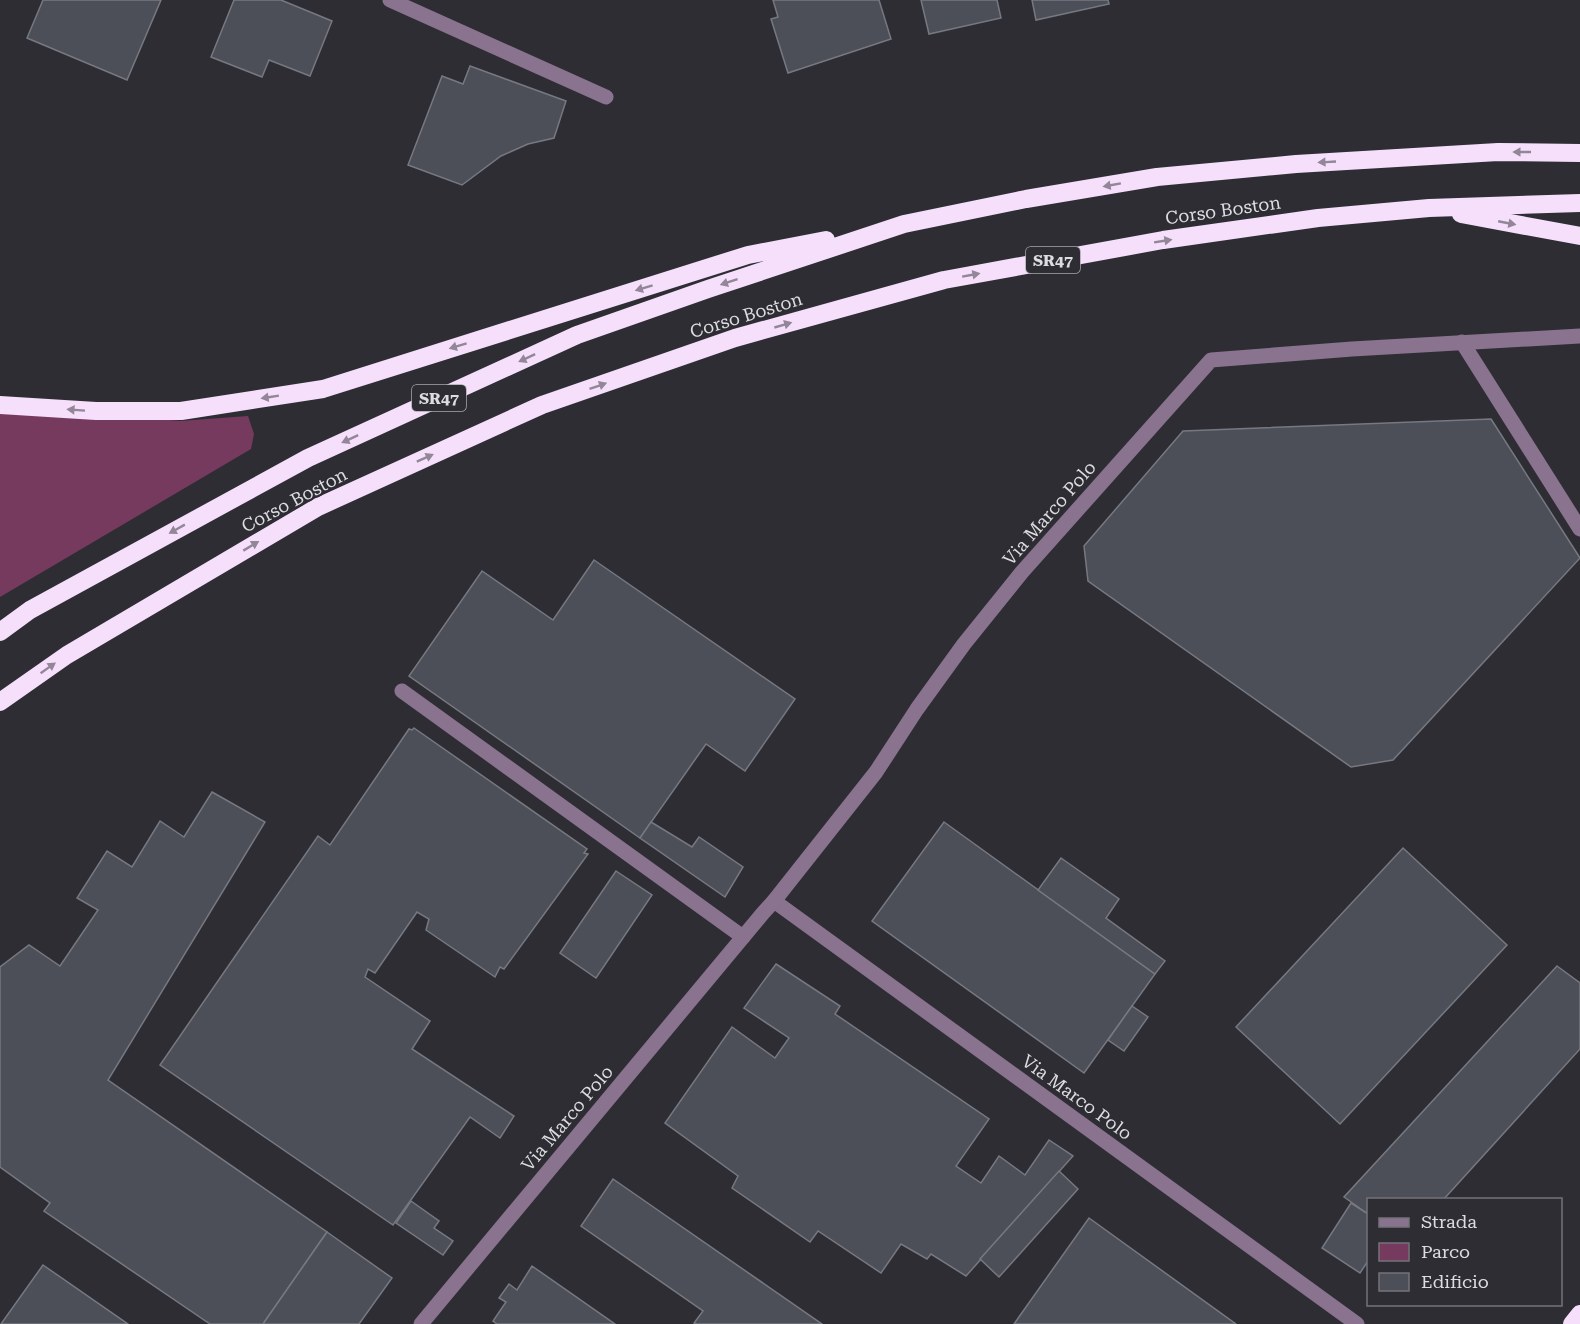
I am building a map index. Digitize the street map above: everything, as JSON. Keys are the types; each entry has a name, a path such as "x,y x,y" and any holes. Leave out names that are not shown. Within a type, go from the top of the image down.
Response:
{"highway":[{"name":"Corso Boston","path":"0,632 30,610 308,458 566,340 708,289 904,224 1026,199 1157,177 1296,164 1498,152 1580,153"},
{"name":"Corso Boston","path":"0,702 67,655 318,507 542,405 735,338 944,280 1187,237 1317,218 1429,208 1580,203"},
{"path":"1429,208 1580,237"},
{"name":"SR47","path":"0,405 96,411 180,411 323,389 748,255 904,224"},
{"path":"1572,1324 1580,1314"}],"street":[{"path":"390,0 606,97"},
{"name":"Via Marco Polo","path":"421,1324 774,902 876,772 930,690 1022,572 1211,360 1352,349 1580,336"},
{"path":"1462,342 1580,529"},
{"path":"402,691 743,937"},
{"name":"Via Marco Polo","path":"774,902 1357,1324"}],"green space":[{"path":"0,403 180,421 248,416 254,434 251,449 0,597"}],"building":[{"path":"43,0 161,0 127,80 27,38"},
{"path":"234,0 281,0 332,21 310,76 269,60 262,77 211,57"},
{"path":"773,0 879,0 891,39 788,73 771,19 778,17"},
{"path":"921,0 997,0 1001,18 929,34"},
{"path":"1032,0 1108,0 1109,4 1036,20"},
{"path":"470,66 566,101 554,138 528,144 501,156 462,185 408,165 442,76 463,84"},
{"path":"1491,419 1580,558 1393,760 1351,767 1088,581 1084,546 1183,431"},
{"path":"594,560 795,699 745,771 706,744 640,838 409,676 482,571 553,620"},
{"path":"414,728 587,849 584,853 588,854 504,969 500,967 495,977 426,930 429,919 417,912 375,973 368,969 365,977 430,1021 412,1049 514,1116 500,1138 470,1117 393,1225 160,1065 318,836 330,845 409,729"},
{"path":"212,792 265,822 108,1080 327,1232 263,1324 210,1324 44,1211 50,1203 0,1167 0,967 29,945 60,966 98,910 77,898 107,851 132,867 160,821 184,837"},
{"path":"651,822 692,847 699,837 743,867 725,897 640,838"},
{"path":"944,822 1155,974 1084,1073 872,921"},
{"path":"1403,848 1507,945 1340,1124 1236,1027"},
{"path":"1061,858 1119,899 1106,918 1165,961 1155,974 1038,890"},
{"path":"616,871 652,895 596,978 560,953"},
{"path":"776,964 840,1006 835,1014 989,1119 956,1166 981,1183 999,1156 1025,1175 1049,1140 1073,1156 966,1276 931,1254 927,1259 901,1244 881,1273 818,1231 810,1242 732,1188 738,1176 665,1123 732,1027 775,1058 789,1038 744,1008"},
{"path":"1557,966 1580,983 1580,1049 1445,1198 1367,1198 1367,1213 1344,1197"},
{"path":"1132,1006 1148,1017 1124,1051 1108,1040"},
{"path":"1059,1171 1078,1189 999,1277 980,1259"},
{"path":"613,1179 822,1324 694,1323 703,1311 581,1226"},
{"path":"411,1201 439,1221 434,1228 453,1241 443,1255 396,1223"},
{"path":"1351,1203 1367,1213 1367,1262 1360,1273 1322,1248"},
{"path":"1089,1218 1236,1324 1014,1324"},
{"path":"327,1232 392,1278 359,1324 263,1324"},
{"path":"43,1265 128,1324 1,1324"},
{"path":"532,1266 615,1324 497,1324 493,1321 506,1302 499,1298 509,1284 517,1290"}]}
